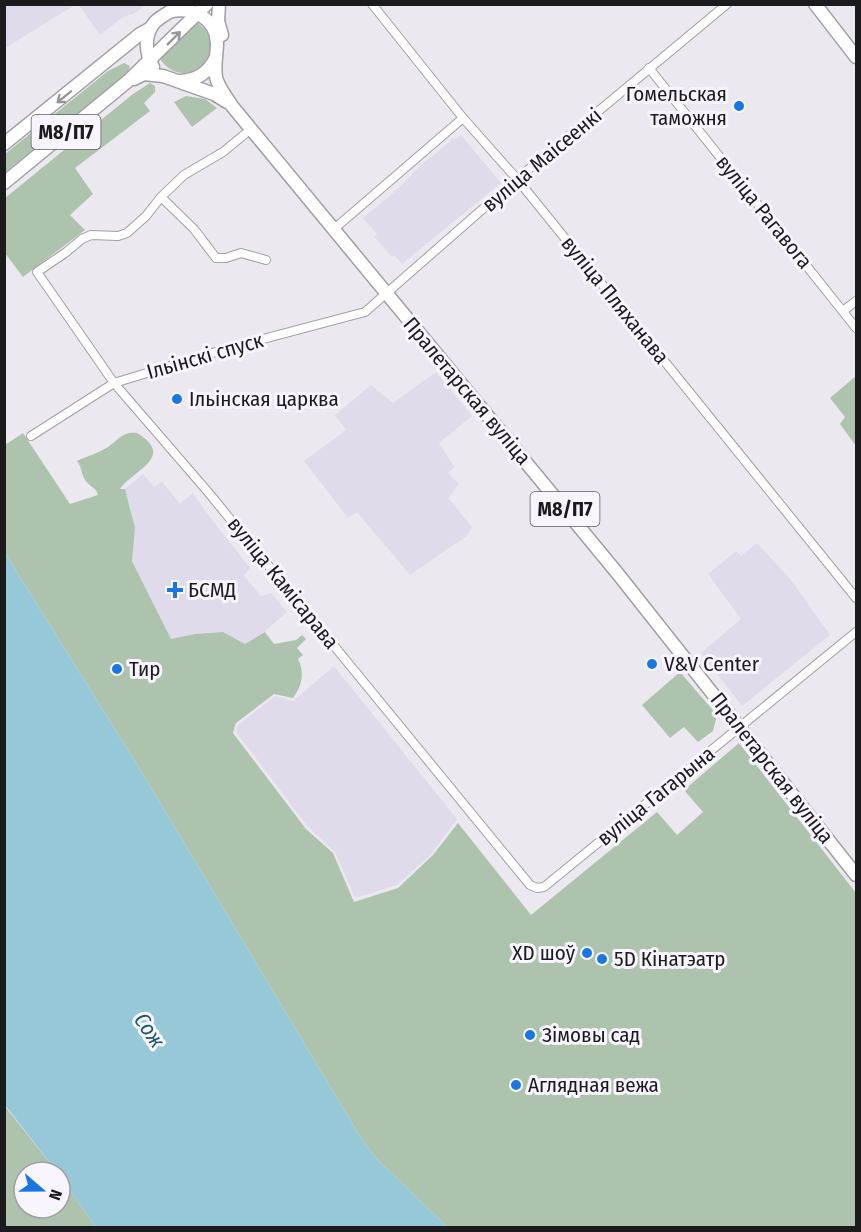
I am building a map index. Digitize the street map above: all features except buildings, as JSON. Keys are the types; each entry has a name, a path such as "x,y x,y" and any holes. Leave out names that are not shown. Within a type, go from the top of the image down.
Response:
{"main road":[{"path":"219,4 218,21 224,45 221,72 224,93"},
{"path":"815,4 856,57"},
{"name":"М8/П7","path":"4,144 174,8 203,9 205,18 215,32 217,53"},
{"path":"128,81 203,9"},
{"path":"150,62 147,39 151,28"},
{"path":"178,81 189,81 199,77 214,62 217,53"},
{"name":"Пралетарская вуліца","path":"217,53 216,78 232,106 618,574 856,875"},
{"name":"М8/П7","path":"150,62 163,76"},
{"name":"М8/П7","path":"4,183 128,81 144,74 163,76 178,81"},
{"name":"Пралетарская вуліца","path":"178,81 214,94 232,106"}],"street":[{"name":"вуліца Пляханава","path":"372,4 856,597"},
{"name":"вуліца Маісеенкі","path":"386,295 517,179 727,4"},
{"name":"вуліца Рагавога","path":"650,68 856,328"},
{"path":"334,229 463,118"},
{"path":"251,129 223,153 184,175 161,197 194,229 216,258 226,258 241,253 266,260"},
{"name":"вуліца Камісарава","path":"161,197 146,216 127,233 82,239 37,272 114,382 215,501 530,885 537,888"},
{"name":"Ільінскі спуск","path":"31,436 114,382 229,348 357,315 370,309 386,295"},
{"path":"843,311 856,301"},
{"name":"вуліца Гагарына","path":"537,888 544,887 856,632"}],"shaded area":[{"path":"5,4 75,4 75,5 5,48"},
{"path":"79,5 146,5 133,14 123,17 100,35"},
{"path":"461,135 501,183 402,264 394,255 392,257 374,237 377,234 363,218 400,187 420,166 454,138"},
{"path":"436,372 472,416 439,443 454,467 448,473 459,484 448,498 472,527 468,535 410,575 357,512 348,518 304,461 346,430 335,415 371,385 393,403"},
{"path":"143,474 154,487 162,482 180,504 193,493 250,568 244,576 261,596 271,593 287,612 265,632 245,644 223,632 195,634 171,640 132,560 135,528 125,489"},
{"path":"757,543 791,580 830,635 742,706 701,653 741,619 708,574 736,551 741,556"},
{"path":"334,666 457,819 431,854 397,885 355,898 335,852 308,827 236,732 238,725 275,696 293,701"}],"green space":[{"path":"196,22 207,32 211,43 209,55 194,71 182,73 171,70 160,59"},
{"path":"124,63 130,66 127,74 5,172 5,154 108,71"},
{"path":"150,83 155,86 155,92 144,103 150,111 75,168 93,194 70,215 85,230 23,277 5,253 5,198 133,94"},
{"path":"186,96 205,99 217,108 192,127 174,102"},
{"path":"856,376 856,446 840,424 845,417 830,398"},
{"path":"23,433 70,504 98,495 85,480 77,461 104,449 128,433 137,433 148,442 153,449 152,457 120,489 125,489 135,528 132,561 171,639 223,632 245,644 265,632 274,644 296,640 302,635 306,639 297,648 303,655 298,659 301,679 299,689 293,698 274,694 236,723 233,733 306,829 333,853 354,902 398,888 433,855 458,823 531,915 657,812 677,835 703,812 684,790 739,743 856,893 856,1227 447,1227 376,1158 364,1143 138,766 5,553 5,445"},
{"path":"680,672 717,715 713,731 698,742 684,727 670,738 642,705"},
{"path":"4,1105 48,1160 12,1160 12,1220 72,1220 72,1194 96,1227 5,1227"}],"water":[{"name":"Сож","path":"5,553 138,766 364,1143 376,1158 447,1227 96,1227 72,1194 72,1160 48,1160 5,1105"}],"place":[{"name":"Гомельская таможня","path":"739,106"},
{"name":"Ільінская царква","path":"177,399"},
{"name":"БСМД","path":"175,590"},
{"name":"V&V Center","path":"652,664"},
{"name":"Тир","path":"117,669"},
{"name":"XD шоў","path":"587,953"},
{"name":"5D Кінатэатр","path":"602,959"},
{"name":"Зімовы сад","path":"530,1035"},
{"name":"Аглядная вежа","path":"516,1085"}]}
